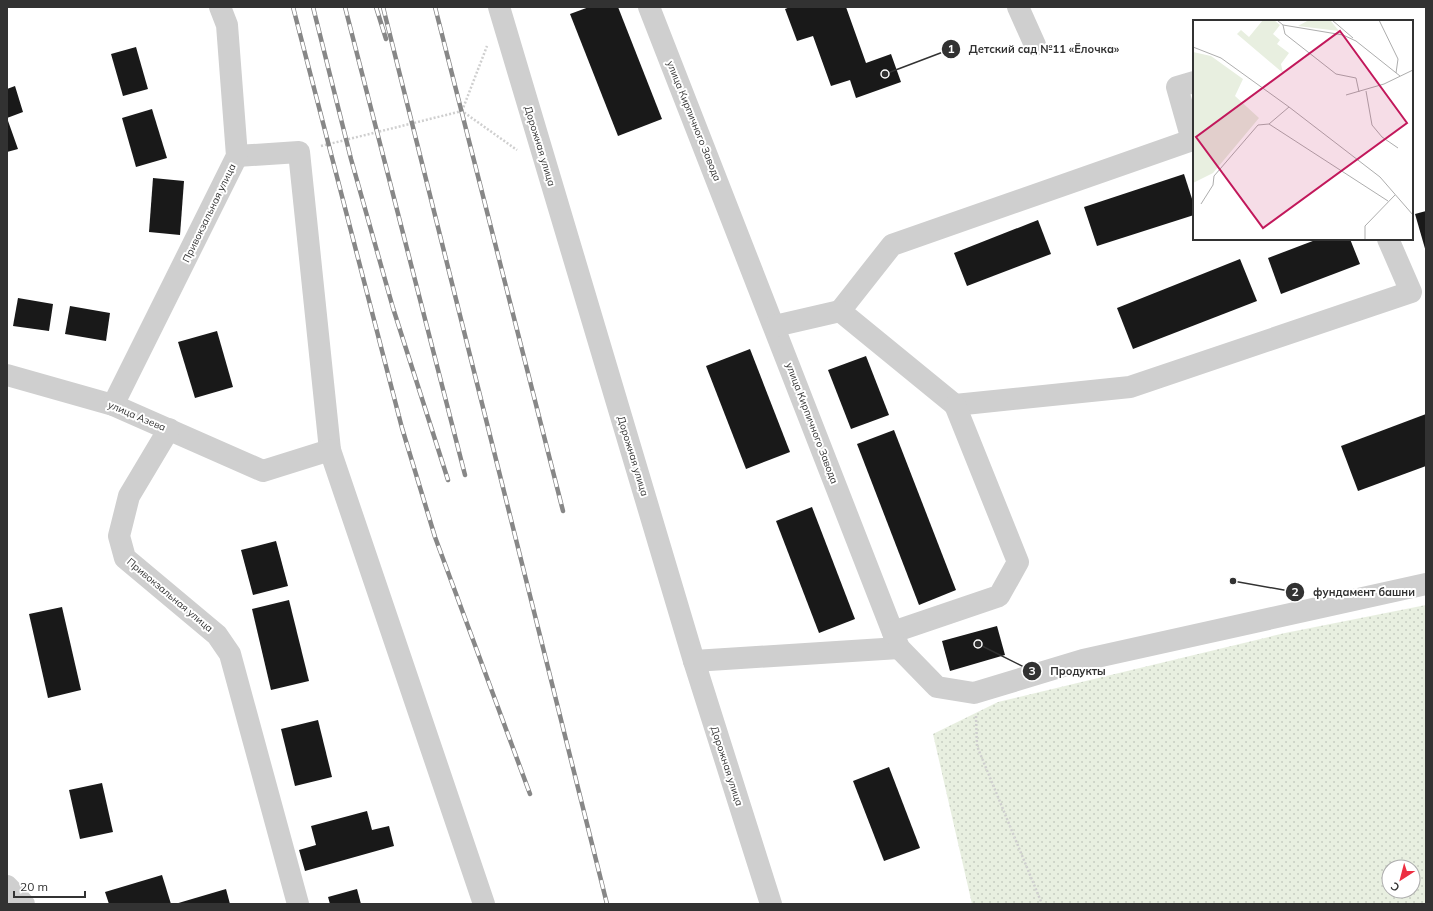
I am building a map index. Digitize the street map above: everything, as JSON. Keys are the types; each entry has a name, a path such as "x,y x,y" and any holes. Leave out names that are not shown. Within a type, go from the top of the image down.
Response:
{"street":[{"name":"Привокзальная улица","path":"113,405 237,156 227,25 220,7"},
{"name":"улица Кирпичного Завода","path":"649,7 775,326 896,640"},
{"path":"1018,7 1035,45"},
{"name":"Дорожная улица","path":"499,9 694,661 771,904"},
{"path":"775,326 840,311 892,245 1192,140 1177,88 1193,82"},
{"path":"237,156 299,152 330,450 484,904"},
{"path":"955,405 1130,387 1411,292 1388,240"},
{"path":"694,661 896,640 999,596 1018,562 955,405 840,311"},
{"name":"улица Азева","path":"7,375 113,405 264,470 330,450"},
{"name":"Привокзальная улица","path":"169,429 130,496 119,536 125,558 217,634 230,654 298,904"},
{"path":"896,640 937,687 974,693 1083,660 1426,584"},
{"path":"7,886 24,904"}],"path":[{"path":"462,111 499,9"},
{"path":"299,152 462,111 548,171"},
{"path":"974,693 977,746 1042,904"}],"green space":[{"path":"1426,605 1426,904 972,904 933,734 998,702 1285,633"}],"building":[{"path":"589,7 618,7 662,119 618,136 570,14"},
{"path":"790,7 846,7 866,63 891,54 901,82 856,98 850,80 831,86 813,36 797,41 785,9"},
{"path":"136,47 148,89 123,96 111,54"},
{"path":"15,86 23,112 7,118 7,89"},
{"path":"152,109 167,158 136,167 122,118"},
{"path":"7,118 18,149 7,152"},
{"path":"1184,174 1193,202 1193,215 1097,246 1084,207"},
{"path":"153,178 184,181 180,235 149,232"},
{"path":"1426,211 1426,252 1415,214"},
{"path":"1038,220 1051,254 967,286 954,253"},
{"path":"1315,240 1350,240 1360,264 1281,294 1268,258"},
{"path":"1240,259 1257,301 1133,349 1117,308"},
{"path":"18,298 53,304 49,331 13,326"},
{"path":"70,306 110,313 106,341 65,334"},
{"path":"217,331 233,387 195,398 178,342"},
{"path":"750,349 790,452 746,469 706,366"},
{"path":"866,356 889,415 851,429 828,370"},
{"path":"1426,414 1426,466 1358,491 1341,446"},
{"path":"894,430 956,590 919,605 857,444"},
{"path":"812,507 855,619 819,633 776,521"},
{"path":"276,541 288,586 253,595 241,550"},
{"path":"289,600 309,681 271,690 252,609"},
{"path":"62,607 81,690 48,698 29,614"},
{"path":"997,626 1005,655 950,671 942,641"},
{"path":"318,720 332,777 295,786 281,729"},
{"path":"889,767 920,848 884,861 853,781"},
{"path":"102,783 113,832 80,839 69,790"},
{"path":"367,811 372,830 389,826 394,846 305,871 299,850 316,845 311,826"},
{"path":"162,875 171,904 109,904 105,892"},
{"path":"226,889 230,904 175,904"},
{"path":"357,889 361,904 330,904 328,897"}],"railway":[{"path":"293,7 402,428 435,537 530,794"},
{"path":"313,7 351,159 393,308 448,480"},
{"path":"345,7 465,475"},
{"path":"376,7 386,39"},
{"path":"383,7 607,904"},
{"path":"435,7 563,511"}],"place":[{"name":"Детский сад №11 «Ёлочка»","path":"885,74"},
{"name":"фундамент башни","path":"1233,581"},
{"name":"Продукты","path":"978,644"}]}
